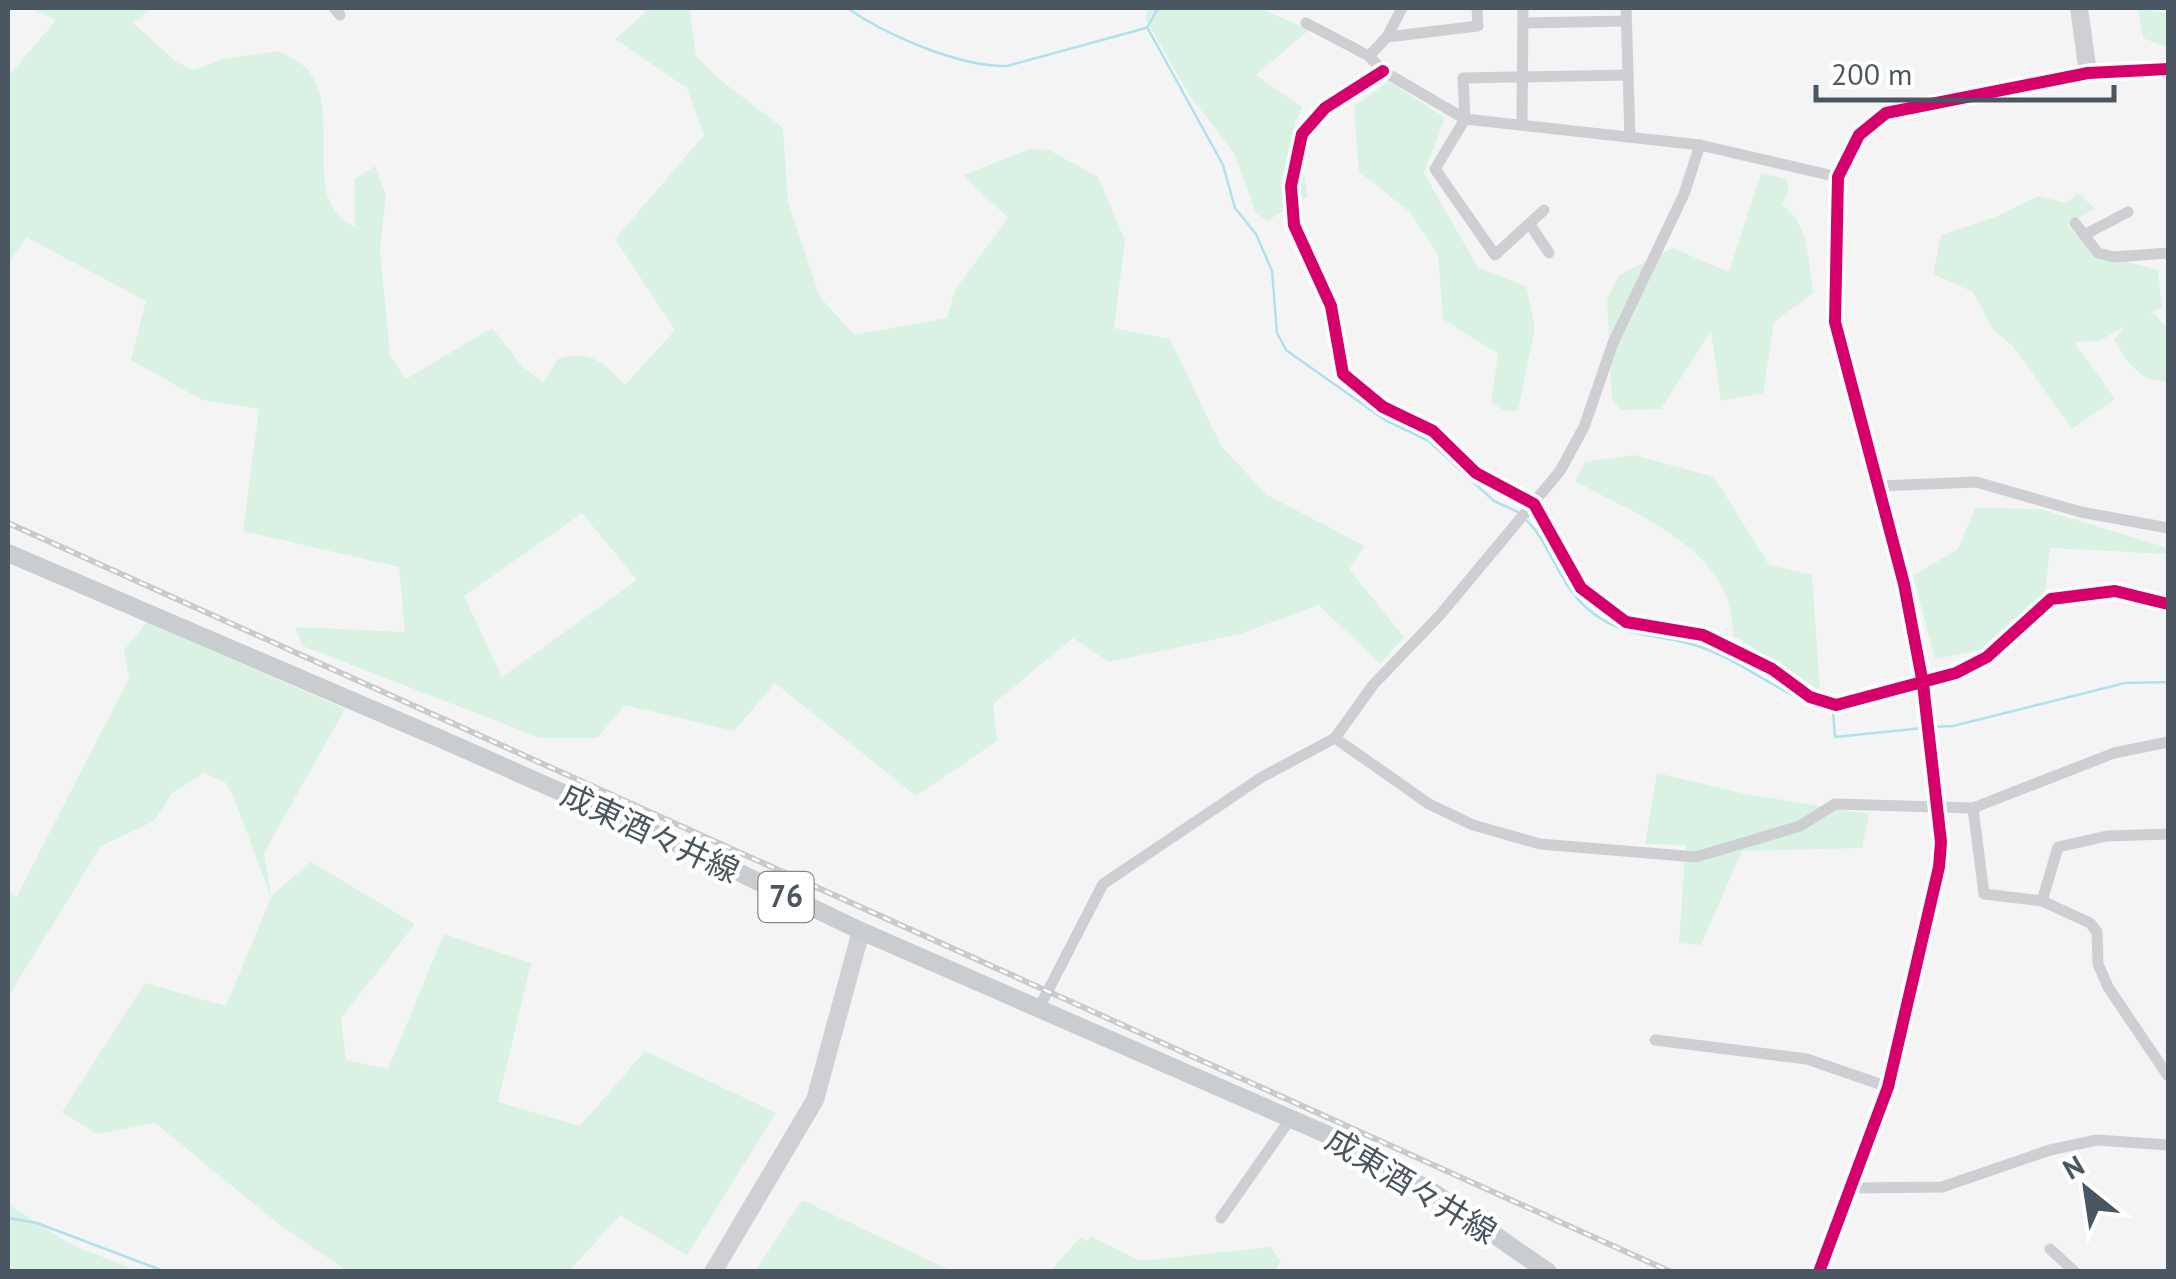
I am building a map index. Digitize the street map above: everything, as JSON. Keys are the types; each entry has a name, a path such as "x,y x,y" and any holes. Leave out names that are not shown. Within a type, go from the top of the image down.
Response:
{"main road":[{"name":"成東酒々井線","path":"8,553 674,842 861,931 1291,1118 1394,1168 1548,1272"}],"street":[{"path":"1369,56 1387,37 1402,8"},
{"path":"1387,37 1478,26 1477,8"},
{"path":"1522,125 1523,8"},
{"path":"2080,8 2088,73"},
{"path":"1524,22 1626,14 1630,136"},
{"path":"1306,23 1369,56 1382,71 1465,120 1700,145 1838,177"},
{"path":"1820,1272 1888,1087 1940,868 1939,811 1923,684 1880,486 1836,322 1838,177 1859,135 1886,113 2088,73 2168,69"},
{"path":"1382,71 1326,108 1302,134 1291,186 1294,225 1331,306 1343,374 1382,407 1433,432 1476,473 1534,504 1580,588 1626,622 1703,635 1772,669 1810,697 1836,705 1923,684 1987,657 2051,599 2115,592 2168,604"},
{"path":"1544,210 1495,255 1435,169 1465,120 1464,78 1627,75"},
{"path":"1039,1008 1103,884 1262,777 1336,738 1373,686 1440,616 1560,471 1584,427 1613,343 1684,194 1700,145"},
{"path":"2084,235 2128,212"},
{"path":"2075,222 2098,253 2114,257 2168,252"},
{"path":"1531,226 1549,253"},
{"path":"1880,486 1976,482 2082,512 2168,528"},
{"path":"1336,738 1429,804 1473,825 1540,844 1696,857 1800,826 1836,804 1939,811 1974,808 2114,753 2168,742"},
{"path":"1974,808 1984,894 2042,901 2090,923 2097,932 2098,964 2108,987 2168,1076"},
{"path":"2042,901 2058,847 2107,836 2168,834"},
{"path":"713,1272 815,1100 861,931"},
{"path":"1655,1040 1807,1059 1888,1087"},
{"path":"1221,1218 1291,1118"},
{"path":"1851,1188 1942,1187 2050,1150 2097,1140 2168,1145"},
{"path":"2050,1249 2075,1272"}],"green space":[{"path":"30,8 152,8 133,23 178,63 194,70 222,59 279,51 306,68 317,86 322,107 324,176 328,197 338,214 355,227 355,179 375,166 386,195 380,249 390,356 406,379 492,328 523,367 543,383 558,359 579,356 603,364 625,385 675,330 615,239 704,135 687,88 615,39 645,13 644,8 689,8 696,55 714,75 783,128 788,202 820,297 854,335 947,318 955,290 1008,218 963,175 1030,149 1049,150 1098,177 1125,240 1114,328 1170,339 1221,446 1267,495 1365,546 1349,569 1404,637 1380,664 1319,605 1240,634 1109,662 1073,638 993,704 997,741 916,796 775,683 734,731 625,705 597,738 540,738 303,646 295,627 405,632 399,567 243,531 259,409 202,400 131,360 146,301 26,237 8,264 8,77 56,20","holes":["582,513 637,580 502,677 464,596"]},
{"path":"1149,8 1260,8 1309,30 1256,75 1302,107 1295,123 1308,196 1267,221 1256,213 1234,153 1190,96 1145,18"},
{"path":"2138,9 2168,13 2168,48 2143,38"},
{"path":"1389,81 1445,118 1424,173 1478,268 1526,286 1535,328 1518,410 1505,411 1491,403 1498,354 1443,319 1438,255 1410,212 1359,172 1354,106"},
{"path":"1761,173 1786,179 1789,189 1782,205 1803,233 1813,293 1774,322 1763,393 1721,401 1711,331 1661,409 1621,410 1612,400 1607,300 1619,275 1673,248 1729,272"},
{"path":"2078,193 2095,209 2067,224 2092,252 2158,270 2162,307 2150,314 2155,314 2168,330 2168,375 2166,381 2148,378 2129,362 2114,340 2125,326 2099,341 2074,342 2115,399 2072,429 2013,346 1993,330 1973,292 1933,274 1941,235 1998,216 2038,196 2066,203"},
{"path":"1634,455 1714,477 1769,565 1812,575 1820,691 1733,635 1729,606 1718,580 1679,540 1575,481 1585,462"},
{"path":"1975,508 2040,509 2168,548 2168,554 2050,548 2045,595 1995,647 1935,659 1913,576 1958,549"},
{"path":"147,622 345,709 264,853 271,896 311,862 415,924 341,1018 346,1060 388,1069 444,934 531,963 498,1102 580,1126 645,1051 776,1113 687,1255 620,1215 568,1272 347,1271 280,1225 155,1123 97,1134 62,1112 145,983 226,1006 271,897 232,793 225,782 204,773 172,793 154,821 101,846 8,997 8,889 16,898 129,678 124,650"},
{"path":"1657,773 1746,794 1869,814 1862,848 1742,851 1701,945 1679,943 1686,845 1645,844"},
{"path":"802,1200 952,1271 755,1271"},
{"path":"8,1204 70,1244 137,1271 8,1271"},
{"path":"1090,1236 1140,1261 1270,1247 1281,1261 1274,1272 1050,1271 1080,1238 1088,1241"}],"waterway":[{"path":"847,8 924,48 988,65 1007,66 1146,28"},
{"path":"1148,26 1158,8"},
{"path":"1147,27 1223,165 1235,208 1256,234 1272,271 1277,333 1286,350 1385,420 1429,441 1494,501 1518,512"},
{"path":"1527,521 1577,598 1612,625 1706,649 1796,697 1833,711 1835,737 1923,728"},
{"path":"1931,727 1953,726 2125,683 2168,682"},
{"path":"8,1218 37,1223 166,1272"}],"railway":[{"path":"8,523 1671,1272"}],"cycle path":[{"path":"1819,1272 1888,1087 1939,867 1941,842 1923,684 1904,584 1835,322 1838,177 1859,135 1886,113 2088,73 2168,69"},
{"path":"1383,71 1325,108 1302,134 1291,186 1294,225 1331,306 1343,374 1383,407 1433,431 1476,473 1534,504 1581,588 1626,622 1703,635 1772,669 1810,697 1836,705 1956,673 1987,657 2051,599 2115,591 2168,604"}]}
